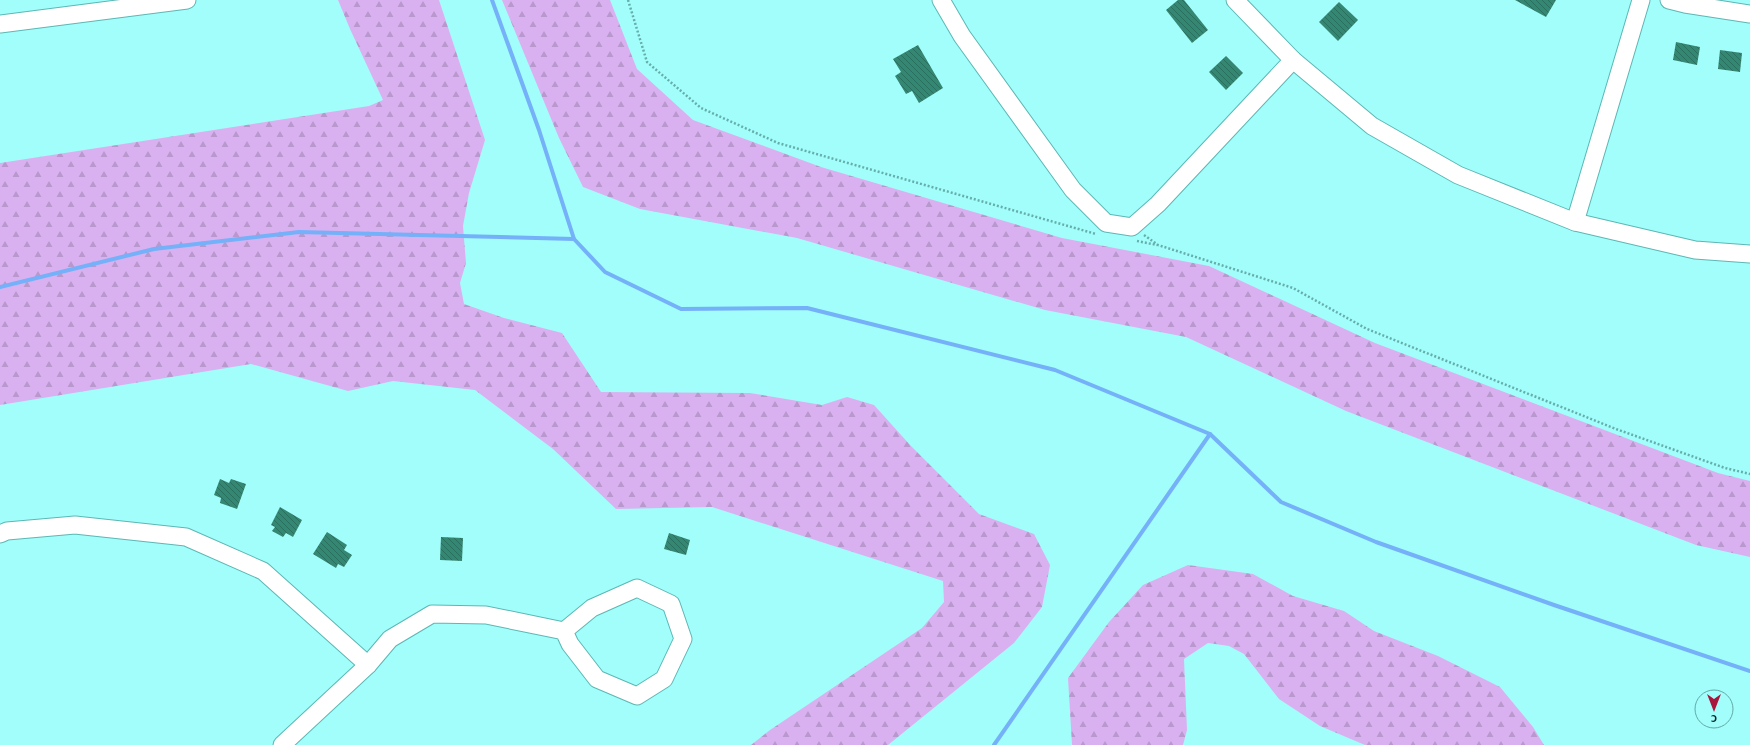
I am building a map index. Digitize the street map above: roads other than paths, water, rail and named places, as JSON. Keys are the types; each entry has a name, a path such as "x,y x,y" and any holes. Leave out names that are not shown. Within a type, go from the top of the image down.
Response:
{"street":[{"path":"0,24 187,0"},
{"path":"941,0 962,36 1073,190 1106,223 1134,234 1158,204 1293,60"},
{"path":"1235,0 1293,60 1372,126 1458,176 1575,222 1694,250 1750,254"},
{"path":"1575,222 1641,0"},
{"path":"1669,0 1685,4 1750,14"},
{"path":"0,534 6,531 76,525 186,537 263,571 368,665"},
{"path":"637,588 671,604 683,639 664,679 637,696 597,679 570,644 564,632 592,608 637,588"},
{"path":"282,745 368,665 390,639 432,614 486,615 564,632"}],"waterway":[{"path":"492,0 539,130 574,239"},
{"path":"0,287 154,249 299,232 574,239 605,272 681,309 807,308 1055,370 1210,434 1281,502 1376,542 1554,605 1750,671"},
{"path":"994,745 1210,434"}]}
